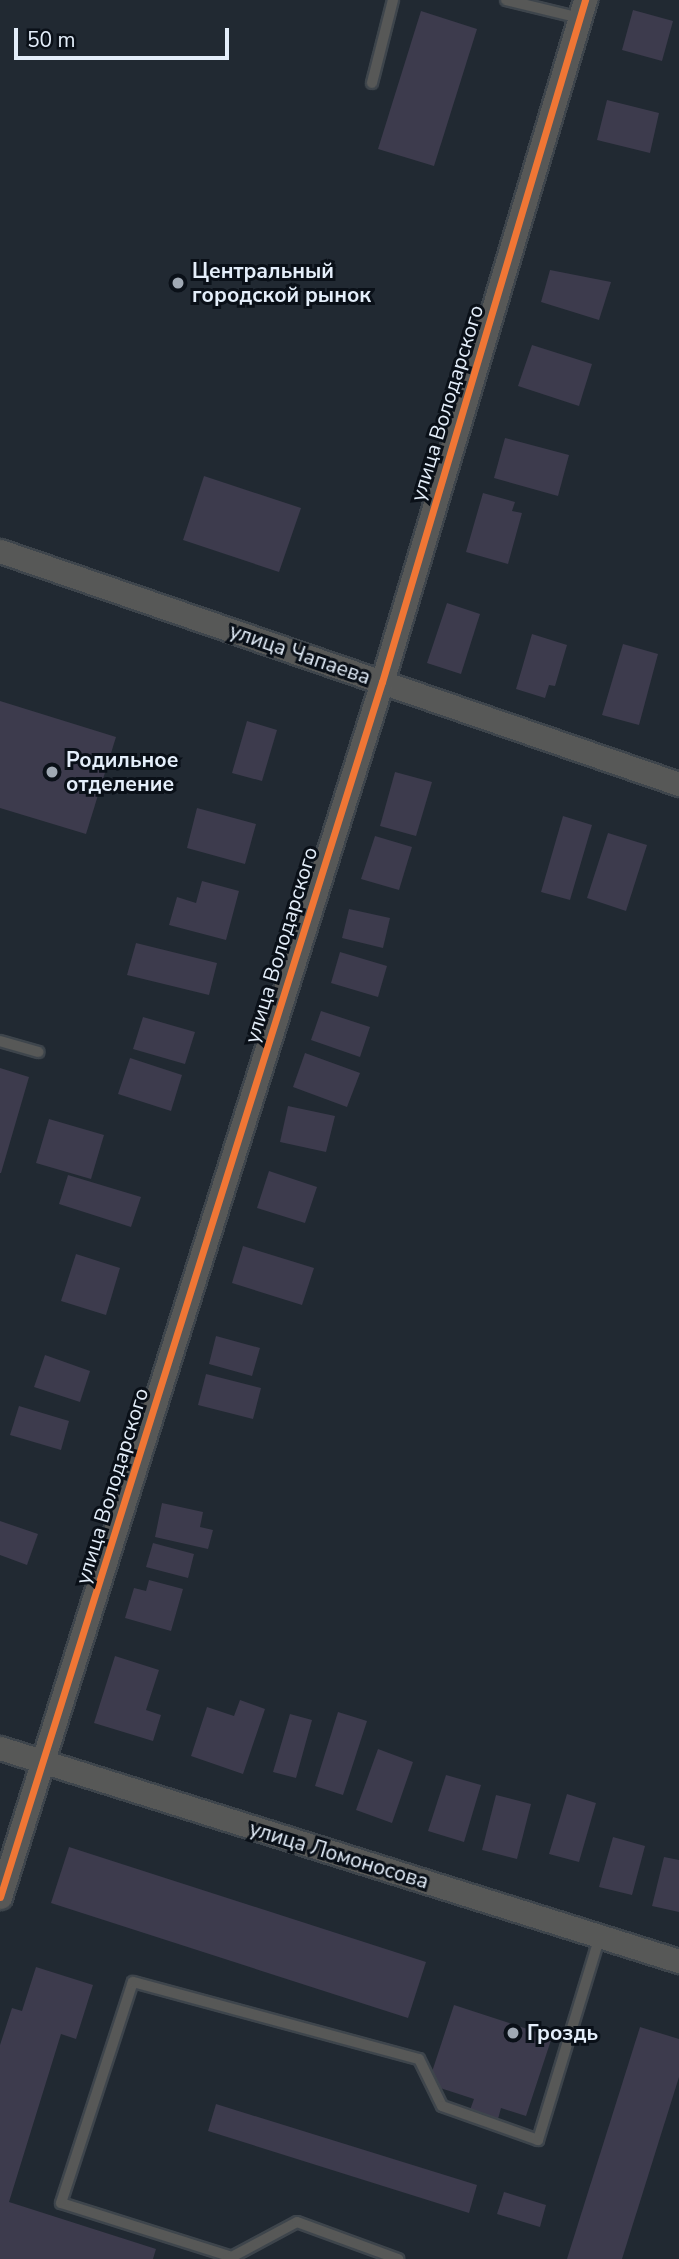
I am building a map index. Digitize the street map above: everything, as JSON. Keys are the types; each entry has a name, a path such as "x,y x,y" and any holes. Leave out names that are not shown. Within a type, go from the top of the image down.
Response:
{"street":[{"name":"улица Володарского","path":"0,1897 382,682 582,9"},
{"name":"улица Чапаева","path":"0,551 679,784"},
{"name":"улица Ломоносова","path":"0,1748 679,1961"}],"lane":[{"path":"372,83 393,0"},
{"path":"506,0 582,9"},
{"path":"0,1041 38,1052"},
{"path":"398,2259 298,2222 229,2258 61,2203 132,1982 419,2059 442,2106 538,2140 600,1936"}],"building":[{"path":"633,10 673,21 662,61 622,50"},
{"path":"421,11 477,29 434,166 378,149"},
{"path":"607,100 659,113 650,153 597,140"},
{"path":"550,270 611,282 599,320 541,302"},
{"path":"532,345 592,364 579,406 518,386"},
{"path":"505,438 569,455 558,496 494,478"},
{"path":"204,476 301,508 279,572 183,540"},
{"path":"483,493 515,502 512,511 522,513 508,564 466,552"},
{"path":"447,603 480,614 461,674 427,663"},
{"path":"532,634 567,645 555,686 549,685 545,698 516,689"},
{"path":"623,644 658,654 639,725 602,715"},
{"name":"Родильное отделение","path":"0,701 116,737 86,834 0,808"},
{"path":"247,721 277,730 262,781 232,773"},
{"path":"395,772 432,782 416,836 380,826"},
{"path":"197,808 256,824 245,864 187,848"},
{"path":"563,816 592,825 570,900 541,892"},
{"path":"608,833 647,845 626,911 587,898"},
{"path":"375,836 412,847 399,890 361,879"},
{"path":"202,881 239,891 226,940 169,925 177,897 196,903"},
{"path":"349,909 390,918 383,948 342,938"},
{"path":"136,943 217,963 209,995 127,975"},
{"path":"340,952 387,966 378,997 331,983"},
{"path":"321,1011 370,1027 360,1057 311,1040"},
{"path":"143,1017 195,1032 185,1064 133,1049"},
{"path":"305,1053 360,1073 347,1107 293,1087"},
{"path":"130,1058 182,1075 171,1111 118,1094"},
{"path":"0,1068 29,1077 1,1173 0,1173"},
{"path":"288,1106 335,1116 326,1152 280,1142"},
{"path":"49,1119 104,1135 91,1179 36,1163"},
{"path":"269,1171 317,1187 305,1223 257,1208"},
{"path":"68,1175 141,1197 131,1227 59,1204"},
{"path":"243,1246 314,1268 302,1305 232,1283"},
{"path":"76,1254 120,1268 106,1315 61,1301"},
{"path":"216,1336 260,1348 252,1376 209,1364"},
{"path":"45,1355 90,1371 80,1402 34,1387"},
{"path":"206,1374 261,1388 253,1419 198,1405"},
{"path":"19,1406 69,1421 61,1450 10,1435"},
{"path":"162,1503 203,1512 200,1527 213,1530 208,1549 155,1537"},
{"path":"0,1521 38,1534 27,1565 0,1555"},
{"path":"153,1543 194,1554 188,1578 146,1567"},
{"path":"149,1580 183,1589 171,1631 125,1618 134,1588 146,1591"},
{"path":"115,1656 159,1670 146,1710 161,1715 153,1741 94,1723"},
{"path":"240,1700 265,1709 243,1774 191,1756 207,1707 234,1716"},
{"path":"338,1712 367,1721 343,1795 315,1786"},
{"path":"290,1714 312,1720 296,1778 273,1772"},
{"path":"378,1749 413,1762 392,1823 356,1810"},
{"path":"446,1775 481,1785 464,1842 428,1831"},
{"path":"567,1794 596,1803 579,1862 549,1854"},
{"path":"496,1795 531,1804 517,1859 482,1850"},
{"path":"613,1837 645,1846 632,1895 599,1887"},
{"path":"69,1847 426,1962 408,2018 51,1903"},
{"path":"664,1857 679,1860 679,1912 652,1906"},
{"path":"36,1967 93,1985 76,2039 61,2034 9,2202 156,2249 153,2259 0,2259 0,2045 12,2008 22,2011"},
{"path":"454,2005 552,2037 526,2116 501,2108 498,2119 470,2110 474,2099 428,2084"},
{"path":"640,2027 679,2039 679,2077 622,2259 567,2259"},
{"path":"216,2104 477,2185 469,2213 208,2131"},
{"path":"504,2192 546,2205 540,2227 497,2214"}],"cycle path":[{"path":"0,1897 382,682 585,0"}],"place":[{"name":"Центральный городской рынок","path":"178,283"},
{"name":"Родильное отделение","path":"52,772"},
{"name":"Гроздь","path":"513,2033"}]}
